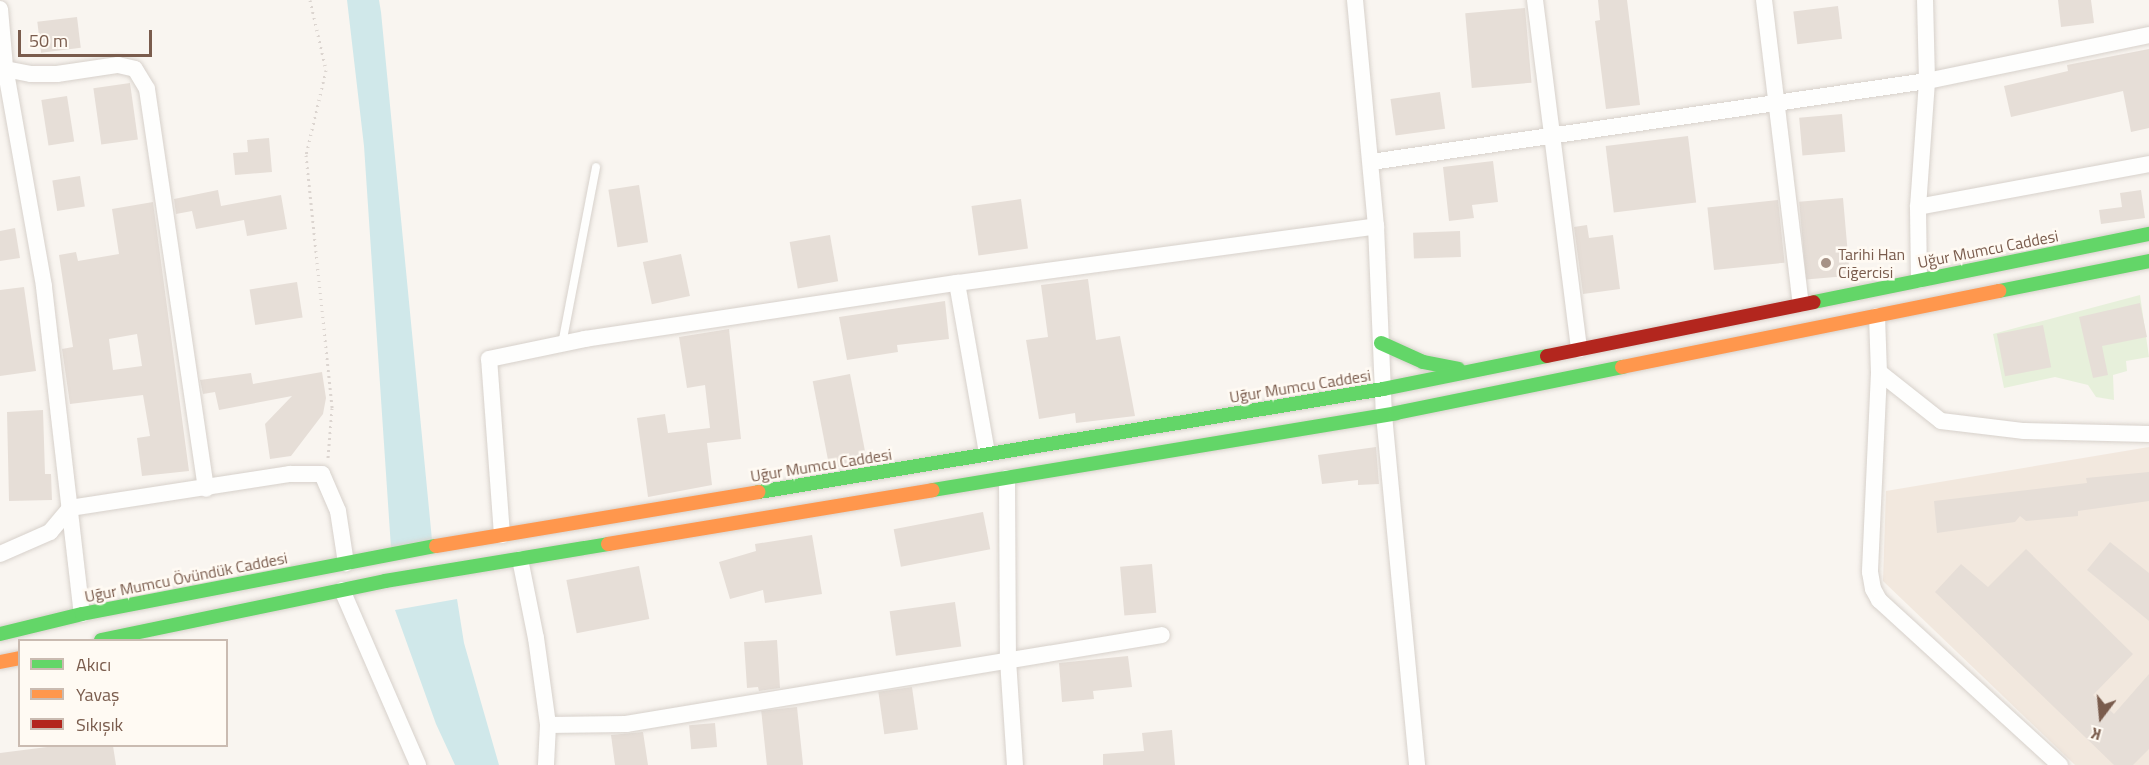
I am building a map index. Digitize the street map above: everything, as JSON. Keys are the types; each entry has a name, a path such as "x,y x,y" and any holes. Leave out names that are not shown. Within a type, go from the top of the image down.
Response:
{"street":[{"path":"1355,0 1376,226 1384,415 1417,765"},
{"path":"1535,0 1579,349"},
{"path":"1764,0 1801,304"},
{"path":"1923,307 1919,280 1918,207 1927,81 1925,0"},
{"path":"0,9 3,67 44,287 82,614"},
{"path":"1371,162 1927,81 2149,35"},
{"path":"3,67 31,74 57,74 118,66 135,69 147,89 206,489"},
{"path":"1918,207 2149,164"},
{"path":"502,535 489,359 562,344 957,283 1376,226"},
{"name":"Uğur Mumcu Caddesi","path":"379,556 1383,388 2149,234"},
{"path":"106,639 384,581 1384,415 2149,261"},
{"path":"957,283 987,454"},
{"path":"1871,290 1877,316 1879,372 1870,572 1873,589 1879,600 2060,765"},
{"path":"1381,343 1423,362 1468,371"},
{"path":"1879,372 1941,421 2024,431 2149,434"},
{"path":"0,554 50,532 70,508 206,489 290,474 322,474 338,511 346,563"},
{"path":"1006,478 1008,660 1015,765"},
{"name":"Uğur Mumcu Övündük Caddesi","path":"0,634 82,614 379,556"},
{"path":"520,559 536,638 548,725 546,765"},
{"path":"342,590 418,765"},
{"path":"548,725 586,728 626,723 1162,635"},
{"path":"0,662 18,658"}],"lane":[{"path":"562,344 596,167"}],"path":[{"path":"310,0 326,70 306,155 332,408 331,450 322,474"}],"shaded area":[{"path":"2149,447 2149,765 2075,765 1883,581 1886,491"}],"green space":[{"path":"2140,295 2149,357 2126,361 2127,371 2113,375 2114,400 2096,397 2088,385 2055,377 2004,388 1993,334"}],"water":[{"path":"347,0 379,0 381,12 432,540 391,548 364,146"},
{"path":"457,599 464,643 499,765 455,765 436,724 395,610"}],"building":[{"path":"1598,0 1627,0 1640,105 1606,109 1595,21 1600,20"},
{"path":"2058,0 2091,0 2094,23 2061,27"},
{"path":"1838,6 1842,39 1797,44 1793,11"},
{"path":"1525,8 1532,83 1472,88 1465,13"},
{"path":"77,17 81,48 41,53 37,22"},
{"path":"2149,49 2149,128 2131,132 2123,91 2011,117 2004,86 2068,71 2067,65"},
{"path":"130,83 138,139 101,145 93,88"},
{"path":"1440,92 1445,129 1396,136 1390,99"},
{"path":"67,96 74,141 49,146 41,100"},
{"path":"1842,114 1845,152 1802,156 1799,118"},
{"path":"1688,136 1696,203 1614,213 1606,146"},
{"path":"269,138 272,172 235,175 233,153 248,152 247,140"},
{"path":"1493,161 1498,202 1472,205 1474,218 1449,221 1443,167"},
{"path":"80,176 85,207 57,211 52,180"},
{"path":"639,185 648,242 617,247 608,190"},
{"path":"218,190 221,206 281,195 287,229 247,236 244,220 196,229 192,211 176,214 174,199"},
{"path":"2141,190 2145,218 2101,224 2099,210 2122,207 2120,193"},
{"path":"1843,198 1850,276 1806,280 1799,202"},
{"path":"1021,199 1028,249 978,255 971,206"},
{"path":"1778,200 1785,263 1714,270 1707,207"},
{"path":"153,202 189,471 142,476 137,438 150,436 143,395 70,404 62,349 73,347 59,255 76,252 78,261 119,254 112,209","holes":["137,334 142,366 113,370 109,339"]},
{"path":"1587,225 1589,238 1613,235 1620,289 1583,294 1574,227"},
{"path":"15,228 20,258 0,261 0,231"},
{"path":"1460,231 1461,257 1414,259 1413,233"},
{"path":"830,235 838,281 798,288 790,242"},
{"path":"681,254 690,296 652,304 643,262"},
{"path":"1088,279 1096,340 1120,336 1135,416 1076,423 1075,413 1039,419 1026,340 1048,337 1041,285"},
{"path":"297,282 303,318 255,325 250,290"},
{"path":"24,287 36,371 0,376 0,290"},
{"path":"945,301 949,339 897,345 898,352 847,360 839,317"},
{"path":"2140,303 2147,337 2102,346 2108,375 2093,378 2079,317"},
{"path":"2043,325 2051,367 2005,376 1997,334"},
{"path":"729,329 741,439 707,443 712,485 648,497 637,418 665,414 668,433 710,428 705,385 687,388 679,337"},
{"path":"322,372 326,398 323,414 291,456 270,459 265,424 292,396 219,410 215,392 203,394 200,380 251,373 253,384"},
{"path":"850,374 867,461 830,469 813,381"},
{"path":"43,410 45,474 51,474 52,500 9,501 7,412"},
{"path":"1376,447 1379,484 1358,485 1358,480 1322,484 1318,455"},
{"path":"2149,472 2149,501 2078,511 2078,516 2026,521 2020,516 2015,522 1937,533 1934,501 2087,483 2086,478"},
{"path":"983,512 990,549 901,567 894,529"},
{"path":"812,535 822,594 765,603 763,590 730,599 719,562 756,551 755,544"},
{"path":"2110,542 2149,573 2149,621 2087,570"},
{"path":"2026,549 2133,654 2093,695 2114,714 2149,674 2149,749 2133,765 2114,765 1935,592 1961,564 1988,587"},
{"path":"1152,564 1156,613 1124,616 1120,567"},
{"path":"639,566 649,619 577,633 566,580"},
{"path":"955,602 961,647 896,656 890,611"},
{"path":"777,640 780,688 759,691 758,687 747,688 744,642"},
{"path":"1128,656 1132,687 1093,691 1094,699 1062,702 1059,663"},
{"path":"912,687 918,730 884,734 878,692"},
{"path":"797,707 803,765 767,765 761,711"},
{"path":"715,723 717,747 691,749 689,725"},
{"path":"1172,730 1175,765 1103,765 1103,754 1144,751 1142,733"},
{"path":"643,732 648,765 615,765 611,735"},
{"path":"47,747 113,747 116,765 0,765 0,753"}],"traffic: fast":[{"path":"1814,302 2149,234"},
{"path":"1999,291 2149,261"},
{"path":"1381,343 1423,362 1458,369"},
{"path":"759,492 1383,389 1547,356"},
{"path":"933,490 1396,413 1622,367"},
{"path":"106,639 385,581 608,544"},
{"path":"0,634 82,614 436,546"}],"traffic: slow":[{"path":"1622,367 1999,291"},
{"path":"608,544 933,490"},
{"path":"436,546 759,492"},
{"path":"0,662 18,658"}],"traffic: jam":[{"path":"1547,356 1814,302"}],"place":[{"name":"Tarihi Han Ciğercisi","path":"1826,263"}]}
